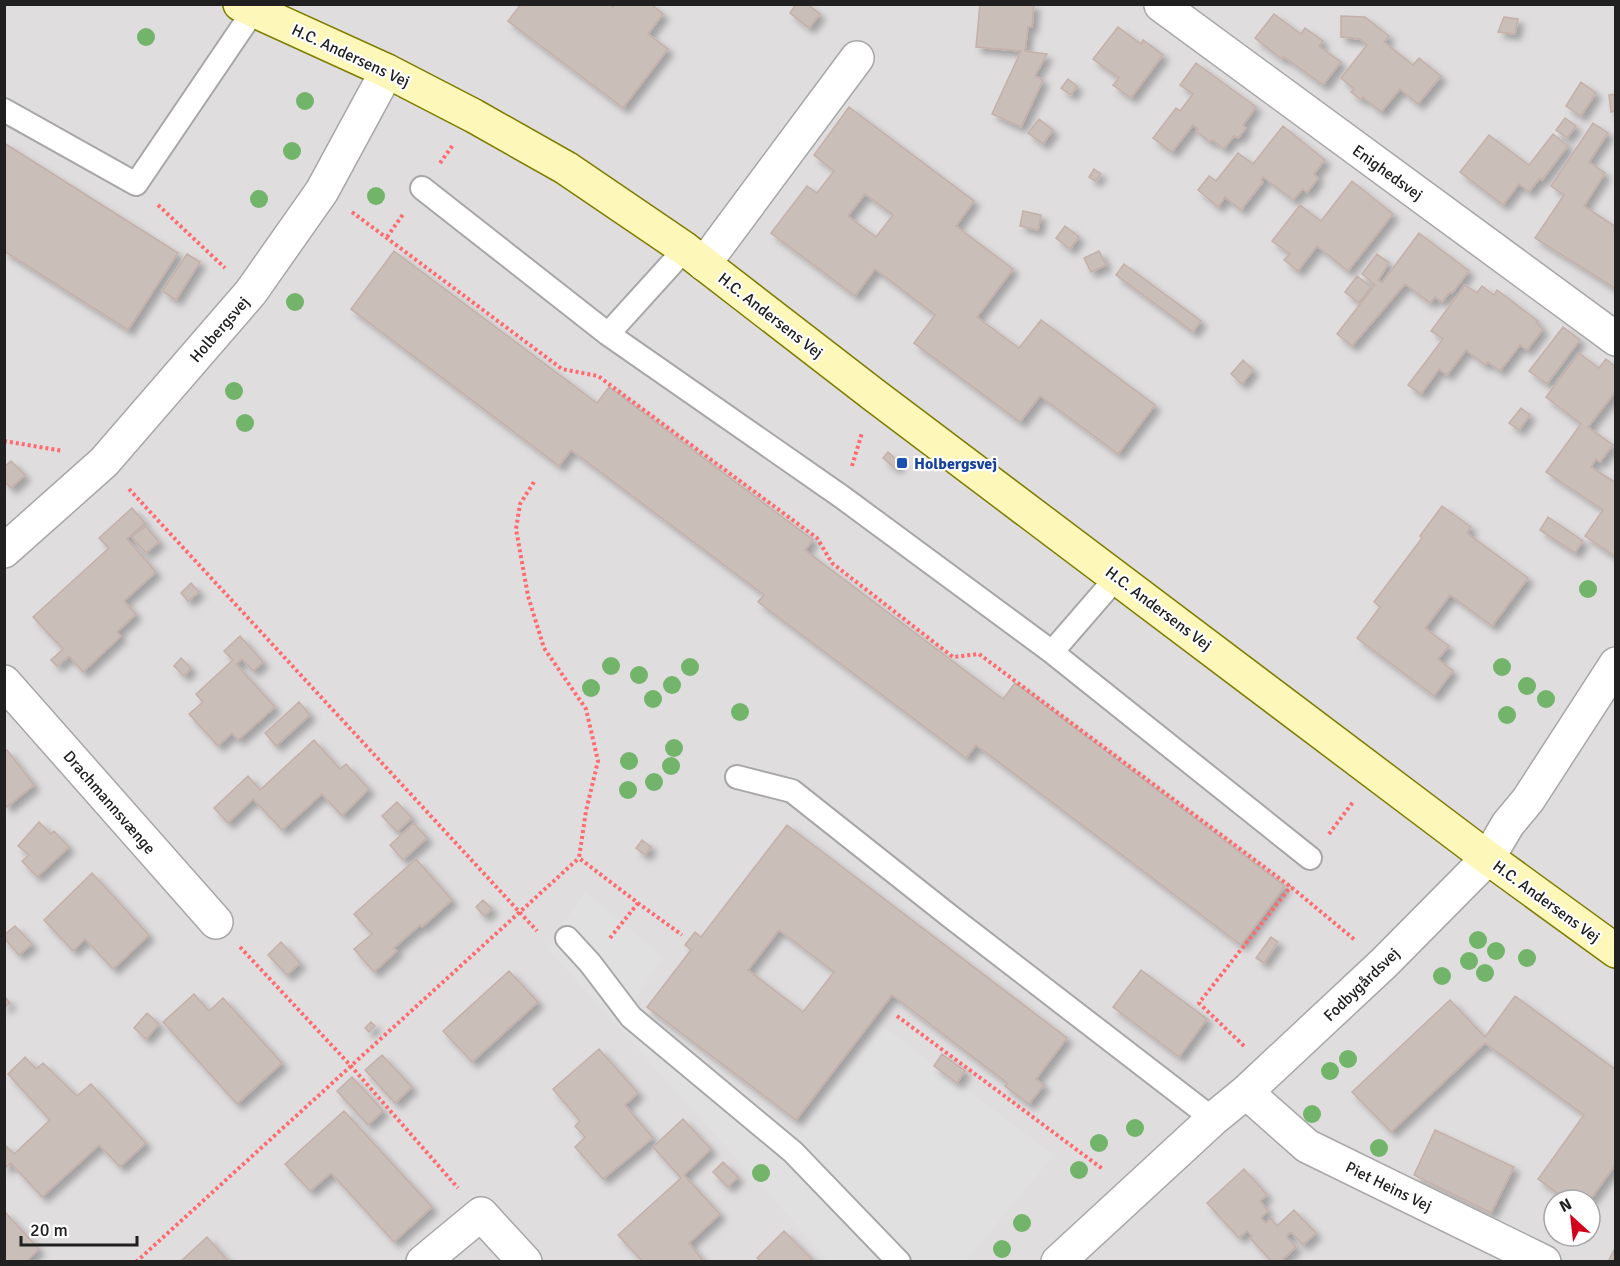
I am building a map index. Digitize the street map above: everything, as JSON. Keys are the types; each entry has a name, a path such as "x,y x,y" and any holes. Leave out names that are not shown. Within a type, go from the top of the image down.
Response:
{"street":[{"name":"Enighedsvej","path":"1161,4 1616,339"},
{"name":"H.C. Andersens Vej","path":"247,7 387,71 474,116 566,168 694,256 874,395 1488,858 1616,951"},
{"name":"H.C. Andersens Vej","path":"694,256 857,58"},
{"name":"Holbergsvej","path":"7,544 104,462 251,292 322,191 387,71"},
{"name":"Fodbygårdsvej","path":"1079,1255 1134,1192 1258,1081 1384,963 1488,858 1508,824 1528,800 1616,664"},
{"name":"Drachmannsvænge","path":"4,682 216,922"},
{"name":"Piet Heins Vej","path":"1258,1081 1307,1146 1544,1262"},
{"path":"423,1262 481,1214 525,1262"}],"lane":[{"path":"4,110 136,184 247,7"},
{"path":"422,188 608,334 842,497 1052,652 1310,858"},
{"path":"608,334 694,256"},
{"path":"1052,652 1117,577"},
{"path":"737,777 792,791 951,918 1213,1119"},
{"path":"567,938 590,963 630,1017 793,1152 899,1262"}],"path":[{"path":"136,184 251,292"},
{"path":"322,191 562,369 598,376 817,538 832,563 953,657 979,654 1291,887 1384,963"},
{"path":"842,497 874,395"},
{"path":"4,441 47,447 104,462 549,943 567,938"},
{"path":"136,1262 579,858 586,810 598,761 586,710 544,648 528,596 516,529 520,504 534,482"},
{"path":"1258,1081 1199,1003 1291,887 1375,772"},
{"path":"579,858 682,934"},
{"path":"590,963 638,903"},
{"path":"216,922 351,1066 481,1214"},
{"path":"897,1016 1134,1192"}],"shaded area":[{"path":"5,5 1615,5 1615,1261 5,1262"},
{"path":"585,892 664,957 632,1003 799,1136 884,1027 1054,1155 966,1261 829,1261 547,948"}],"building":[{"path":"521,4 609,4 613,7 614,4 651,4 663,14 648,34 668,49 623,108 508,21"},
{"path":"796,4 807,4 820,14 809,28 790,13"},
{"path":"980,4 1034,4 1032,27 1028,27 1025,51 1047,54 1035,76 1043,80 1021,127 992,114 1021,51 976,47"},
{"path":"1274,14 1301,34 1305,28 1323,41 1319,46 1341,62 1323,85 1284,57 1282,59 1255,38"},
{"path":"1341,16 1365,17 1389,36 1384,42 1413,65 1419,58 1441,76 1418,104 1400,89 1381,112 1363,97 1361,100 1351,92 1354,89 1341,78 1367,45 1360,39 1341,37"},
{"path":"1504,17 1518,19 1515,34 1498,32"},
{"path":"1118,27 1141,44 1143,40 1163,55 1131,98 1113,85 1119,78 1093,59"},
{"path":"1196,63 1256,107 1243,125 1246,128 1238,138 1234,136 1224,149 1212,140 1210,142 1196,131 1198,129 1193,125 1172,152 1153,138 1176,108 1180,111 1193,94 1180,85"},
{"path":"1068,79 1077,86 1071,95 1061,88"},
{"path":"1581,82 1596,93 1581,116 1566,106"},
{"path":"1616,94 1616,111 1611,112 1609,95"},
{"path":"849,107 974,201 956,226 1013,269 977,317 1019,348 1041,320 1155,405 1118,454 1040,396 1020,422 914,343 935,315 875,269 855,296 771,233 807,186 817,193 834,171 814,155","holes":["865,194 893,215 876,237 848,216"]},
{"path":"1565,118 1576,126 1567,138 1556,130"},
{"path":"1039,119 1053,130 1043,144 1028,133"},
{"path":"1593,123 1608,133 1589,162 1605,173 1584,206 1616,227 1614,231 1616,232 1616,289 1535,238 1564,195 1551,186"},
{"path":"1283,126 1325,160 1314,174 1318,178 1307,193 1303,189 1293,200 1263,177 1261,180 1263,182 1241,210 1225,197 1218,207 1198,190 1209,176 1216,181 1238,153 1253,164"},
{"path":"1553,134 1568,146 1542,180 1540,178 1529,192 1519,184 1503,205 1460,172 1489,135 1529,165"},
{"path":"4,143 178,253 128,330 4,251"},
{"path":"1094,169 1101,174 1095,181 1089,177"},
{"path":"1352,181 1393,214 1348,271 1317,246 1298,271 1284,260 1290,254 1272,241 1300,205 1321,221"},
{"path":"1023,211 1041,215 1038,230 1020,226"},
{"path":"1065,226 1079,237 1070,249 1056,238"},
{"path":"1419,233 1469,271 1442,302 1435,297 1430,303 1405,284 1352,346 1337,334 1375,285 1362,274 1377,254 1389,263 1378,280 1382,283"},
{"path":"394,251 597,403 609,387 813,540 805,550 1003,699 1015,683 1285,886 1241,945 976,745 966,758 758,602 764,595 571,450 559,466 351,309"},
{"path":"1099,251 1106,265 1091,272 1084,258"},
{"path":"187,254 200,262 176,300 162,291"},
{"path":"1124,264 1201,321 1193,332 1116,275"},
{"path":"1357,276 1371,287 1359,303 1345,292"},
{"path":"1465,285 1477,293 1482,286 1494,295 1497,290 1538,321 1536,323 1543,329 1527,350 1520,345 1500,371 1488,362 1485,365 1466,350 1447,375 1439,369 1421,394 1408,385 1443,339 1431,331"},
{"path":"1563,327 1580,340 1547,384 1529,371"},
{"path":"1579,353 1599,368 1606,359 1616,367 1616,391 1588,427 1613,445 1600,462 1596,459 1591,467 1616,483 1616,557 1585,536 1603,510 1546,472 1581,424 1546,397"},
{"path":"1243,360 1253,370 1242,384 1231,374"},
{"path":"1521,408 1530,415 1519,430 1509,423"},
{"path":"888,452 900,463 895,468 883,458"},
{"path":"11,461 25,475 11,488 4,481 4,467"},
{"path":"1442,506 1471,527 1467,533 1528,578 1492,626 1450,595 1425,628 1449,646 1438,659 1453,671 1434,696 1357,638 1380,607 1374,602 1422,538 1420,536"},
{"path":"132,508 145,523 127,539 156,572 124,601 136,614 117,632 121,636 83,672 69,656 57,666 51,660 63,649 33,617 109,548 99,538"},
{"path":"1548,517 1583,541 1575,553 1540,530"},
{"path":"146,526 159,542 146,553 132,537"},
{"path":"191,583 199,592 188,601 181,593"},
{"path":"240,636 263,662 253,671 242,659 236,664 275,707 238,740 232,733 218,746 189,714 203,702 196,694 233,660 224,651"},
{"path":"181,658 191,668 184,676 174,666"},
{"path":"299,702 310,715 276,746 265,733"},
{"path":"314,740 340,769 346,764 369,789 342,816 322,794 282,830 253,799 228,823 214,808 248,776 260,790"},
{"path":"7,750 34,785 7,807 4,804 4,752"},
{"path":"397,802 412,818 397,832 382,816"},
{"path":"39,822 51,834 54,831 69,847 37,877 22,861 29,855 18,846"},
{"path":"414,823 427,838 403,860 390,845"},
{"path":"787,825 1067,1038 1036,1079 1044,1085 1029,1104 1005,1086 1007,1083 892,995 796,1120 647,1007 691,950 685,945 695,932 701,937","holes":["779,930 834,972 803,1012 748,970"]},
{"path":"642,840 651,847 645,855 636,848"},
{"path":"416,859 452,900 394,948 397,951 374,972 354,949 372,934 354,914"},
{"path":"92,873 149,935 113,969 85,939 73,951 44,920"},
{"path":"483,900 492,909 484,916 476,907"},
{"path":"15,926 32,944 19,955 4,938 4,935"},
{"path":"1271,937 1278,942 1264,963 1256,958"},
{"path":"281,942 300,963 287,975 268,955"},
{"path":"1141,970 1207,1019 1179,1057 1113,1007"},
{"path":"509,971 538,1002 472,1062 443,1031"},
{"path":"194,994 209,1011 223,998 282,1063 237,1104 163,1022"},
{"path":"4,996 10,1003 4,1008"},
{"path":"1515,996 1616,1070 1616,1164 1599,1188 1550,1188 1538,1179 1584,1115 1485,1043 1391,1132 1352,1092 1450,1000 1485,1037"},
{"path":"147,1013 159,1024 146,1039 134,1028"},
{"path":"371,1022 375,1026 369,1032 365,1028"},
{"path":"599,1049 638,1093 625,1105 653,1138 603,1179 575,1147 585,1137 575,1126 580,1121 553,1089"},
{"path":"942,1054 965,1071 957,1083 934,1066"},
{"path":"382,1055 412,1087 395,1103 365,1070"},
{"path":"25,1057 36,1069 43,1063 77,1096 91,1084 146,1143 120,1167 99,1145 42,1197 11,1163 4,1169 4,1144 14,1154 50,1120 8,1074"},
{"path":"352,1077 383,1111 368,1125 337,1091"},
{"path":"344,1111 432,1207 394,1242 331,1173 310,1191 285,1164"},
{"path":"683,1119 711,1149 684,1175 720,1214 689,1243 704,1262 643,1262 618,1235 681,1178 653,1147"},
{"path":"1435,1130 1514,1167 1491,1213 1414,1175"},
{"path":"723,1162 738,1177 728,1187 713,1172"},
{"path":"1244,1169 1267,1195 1260,1201 1268,1211 1261,1218 1266,1223 1271,1218 1277,1226 1294,1210 1316,1233 1303,1245 1291,1232 1286,1236 1296,1247 1280,1262 1272,1262 1250,1238 1252,1236 1247,1231 1239,1238 1207,1203"},
{"path":"4,1211 39,1249 26,1262 4,1262"},
{"path":"784,1231 812,1259 810,1262 761,1262 757,1258"},
{"path":"207,1237 229,1262 180,1262"},
{"path":"1616,1246 1616,1262 1608,1262"}],"place":[{"name":"Holbergsvej","path":"902,463"}]}
